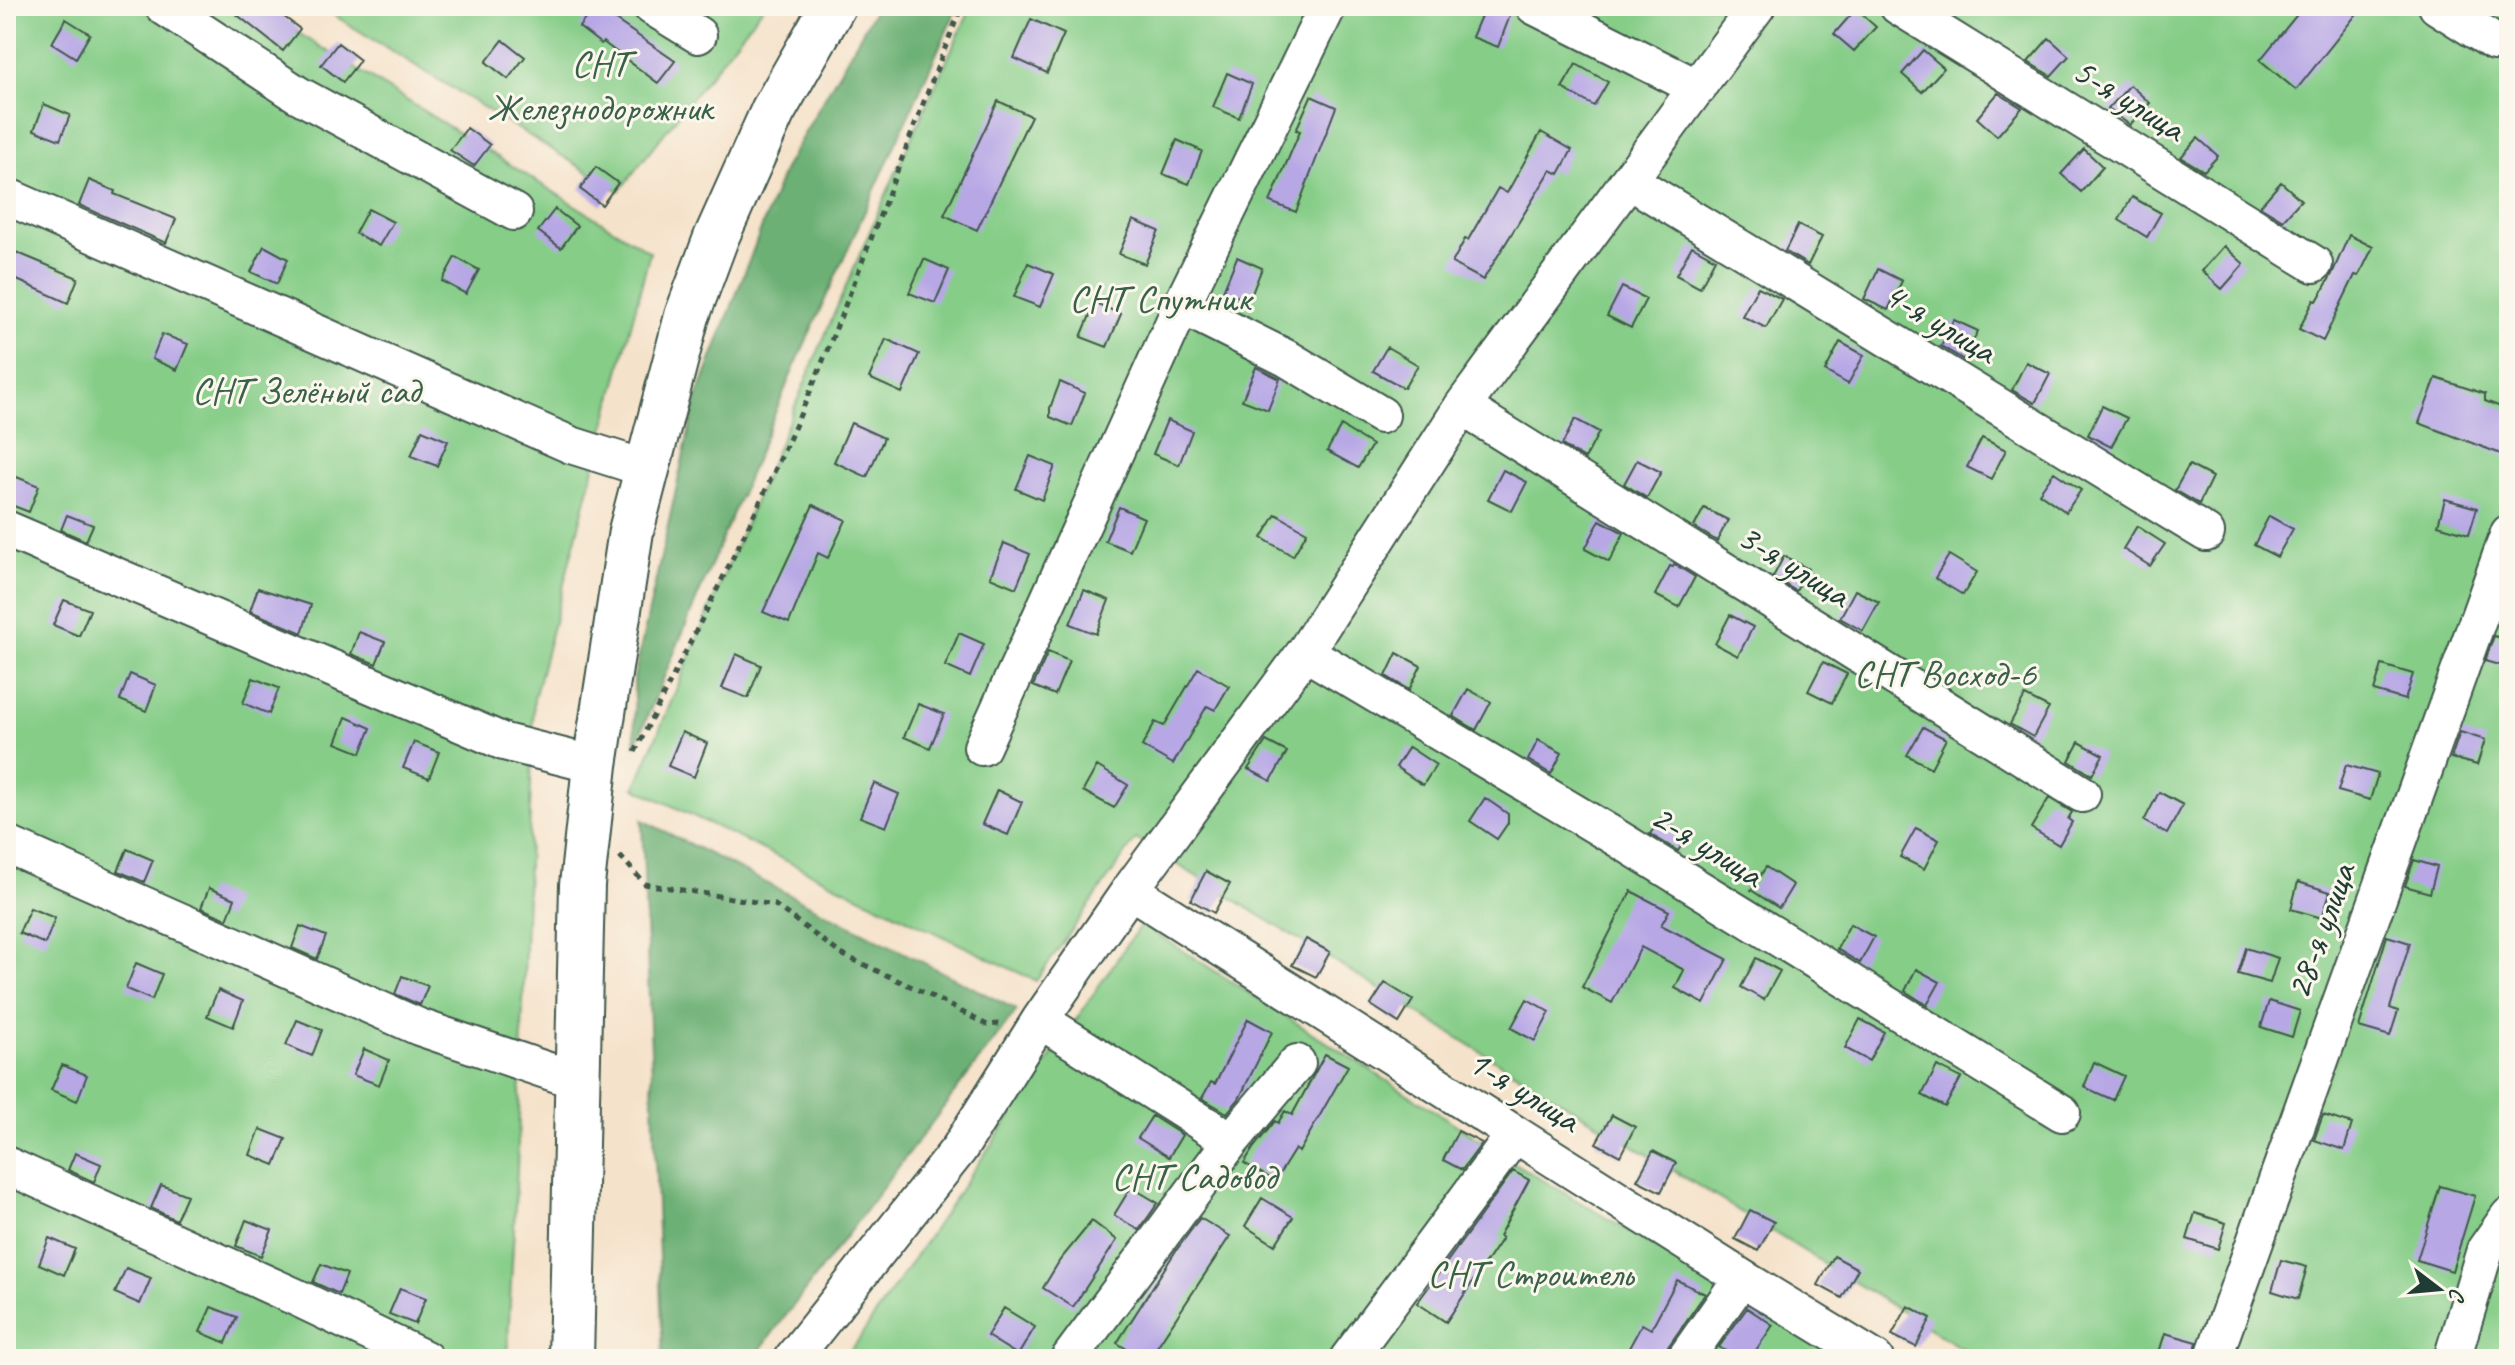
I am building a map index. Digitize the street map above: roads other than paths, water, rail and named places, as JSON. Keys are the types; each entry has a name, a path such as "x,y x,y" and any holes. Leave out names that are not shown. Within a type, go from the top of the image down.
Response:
{"main road":[{"path":"571,1359 582,885 589,819 613,763 631,531 687,316 716,238 773,111 833,6"}],"street":[{"path":"163,6 297,94 514,212"},
{"path":"651,6 698,35"},
{"path":"982,747 1182,306 1328,6"},
{"path":"1534,6 1698,88"},
{"path":"792,1359 959,1149 1040,1020 1130,890 1305,652 1462,407 1757,6"},
{"name":"5-я улица","path":"1898,6 2314,264"},
{"path":"2437,6 2494,42"},
{"name":"4-я улица","path":"1630,181 2206,533"},
{"path":"6,196 571,445 647,469"},
{"path":"1182,306 1288,359 1381,415"},
{"name":"3-я улица","path":"1462,407 2082,794"},
{"path":"6,529 504,742 613,763"},
{"name":"28-я улица","path":"2213,1359 2509,533"},
{"name":"2-я улица","path":"1305,652 1617,838 2062,1113"},
{"path":"6,844 419,1027 578,1081"},
{"name":"1-я улица","path":"1130,890 1875,1359"},
{"path":"1040,1020 1231,1141"},
{"path":"1069,1359 1231,1141 1297,1063"},
{"path":"1348,1359 1515,1134"},
{"path":"6,1165 425,1359"},
{"path":"2452,1359 2485,1250 2509,1216"},
{"path":"1685,1359 1742,1278"}],"park label":[{"name":"СНТ Железнодорожник","path":"600,85"},
{"name":"СНТ Спутник","path":"1160,298"},
{"name":"СНТ Зелёный сад","path":"306,390"},
{"name":"СНТ Восход-6","path":"1945,673"},
{"name":"СНТ Садовод","path":"1194,1176"},
{"name":"СНТ Строитель","path":"1530,1273"}]}
